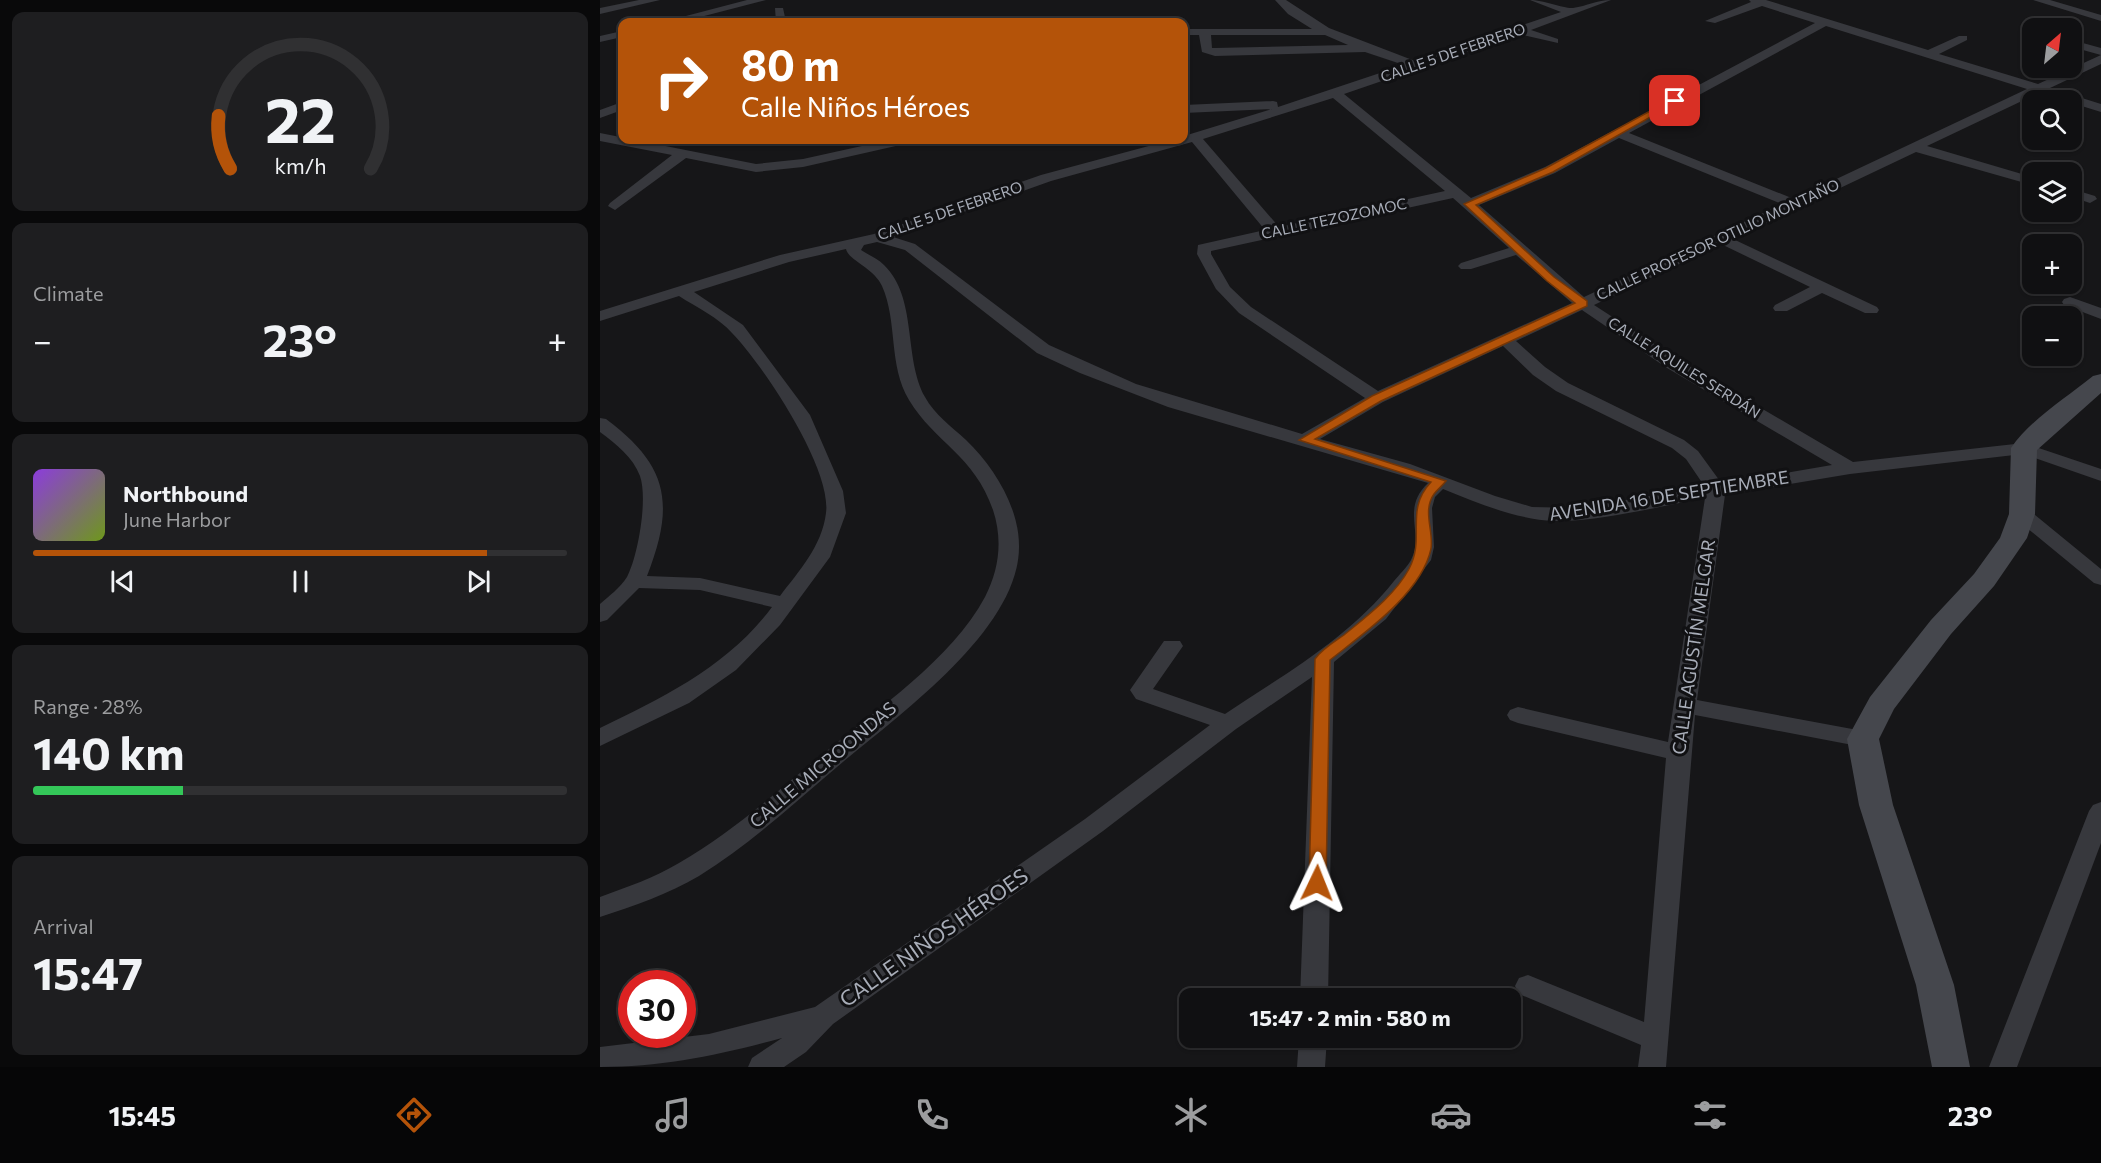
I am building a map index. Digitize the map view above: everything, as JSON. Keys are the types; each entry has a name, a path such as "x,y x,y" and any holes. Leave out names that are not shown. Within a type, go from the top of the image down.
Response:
{"street":[{"path":"600,11 620,3 655,0"},
{"path":"686,18 761,0"},
{"path":"1280,0 1287,8 1328,32 1417,66"},
{"path":"1535,0 1572,12"},
{"name":"CALLE 5 DE FEBRERO","path":"1188,139 1417,66 1606,0"},
{"path":"2038,0 2101,15"},
{"path":"1711,21 1758,1 2101,108"},
{"path":"1469,204 1550,170 1825,22"},
{"path":"1520,30 1554,41"},
{"path":"1188,32 1328,32"},
{"path":"1475,33 1491,39"},
{"path":"1205,34 1206,50 1220,53 1366,48"},
{"path":"600,39 618,35"},
{"path":"1929,54 1963,39"},
{"path":"2082,46 2101,52"},
{"name":"CALLE PROFESOR OTILIO MONTAÑO","path":"1305,440 1377,398 1583,304 2101,59"},
{"name":"CALLE AQUILES SERDÁN","path":"1335,93 1469,204 1518,250 1583,304 1672,364 1850,468"},
{"name":"CALLE 5 DE FEBRERO","path":"1188,109 1300,104"},
{"path":"600,114 618,107"},
{"path":"1618,133 1794,204"},
{"path":"600,137 618,140"},
{"path":"1196,137 1274,231"},
{"path":"640,144 685,152 741,166 777,167 885,144"},
{"name":"CALLE 5 DE FEBRERO","path":"600,316 785,258 878,237 1046,178 1170,144"},
{"path":"1914,147 2022,178"},
{"path":"615,206 685,152"},
{"name":"CALLE TEZOZOMOC","path":"1377,398 1233,300 1204,254 1203,248 1211,244 1456,193"},
{"path":"2082,196 2090,199"},
{"name":"AVENIDA 16 DE SEPTIEMBRE","path":"878,237 910,247 1043,349 1068,362 1188,408 1305,440 1440,481 1514,510 1543,516 1577,514 1850,468 2024,448"},
{"path":"1719,238 1871,310"},
{"name":"CALLE MICROONDAS","path":"600,907 688,870 724,846 905,698 946,659 977,625 997,596 1005,574 1009,546 1004,517 996,496 973,458 916,397 892,292 877,265 853,250 854,245 861,240"},
{"path":"1466,266 1518,250"},
{"path":"1781,308 1822,287"},
{"path":"600,738 681,698 706,682 753,642 823,553 836,513 834,491 801,415 749,340 724,317 682,291"},
{"path":"2070,302 2101,314"},
{"path":"1506,340 1539,371 1562,387 1678,444 1692,455 1716,489"},
{"path":"1951,1067 1935,986 1876,805 1863,740 1881,704 1911,664 2002,556 2013,538 2022,514 2024,448 2046,426 2097,389"},
{"path":"600,423 617,435 637,457 652,480 655,515 635,582 600,615"},
{"path":"2024,448 2101,475"},
{"name":"CALLE NIÑOS HÉROES","path":"600,1059 709,1046 824,1016 1094,825 1228,723 1323,659 1379,614 1415,571 1424,547 1422,508 1426,495 1440,481"},
{"name":"CALLE AGUSTÍN MELGAR","path":"1652,1067 1678,753 1708,561 1716,489"},
{"path":"2022,514 2101,579"},
{"path":"635,582 700,584 785,604"},
{"path":"1172,646 1141,690 1148,698 1228,723"},
{"path":"1314,988 1323,659"},
{"path":"1684,705 1863,740"},
{"path":"1518,715 1678,753"},
{"path":"2003,1067 2101,811"},
{"path":"1528,986 1656,1039"},
{"path":"762,1067 796,1044 824,1016"},
{"path":"1311,1067 1312,1048"}],"route":[{"path":"1317,883 1323,659 1379,614 1415,571 1424,547 1421,519 1424,500 1440,481 1405,468 1305,440 1377,398 1583,304 1551,279 1469,204 1550,170 1675,101"}]}
